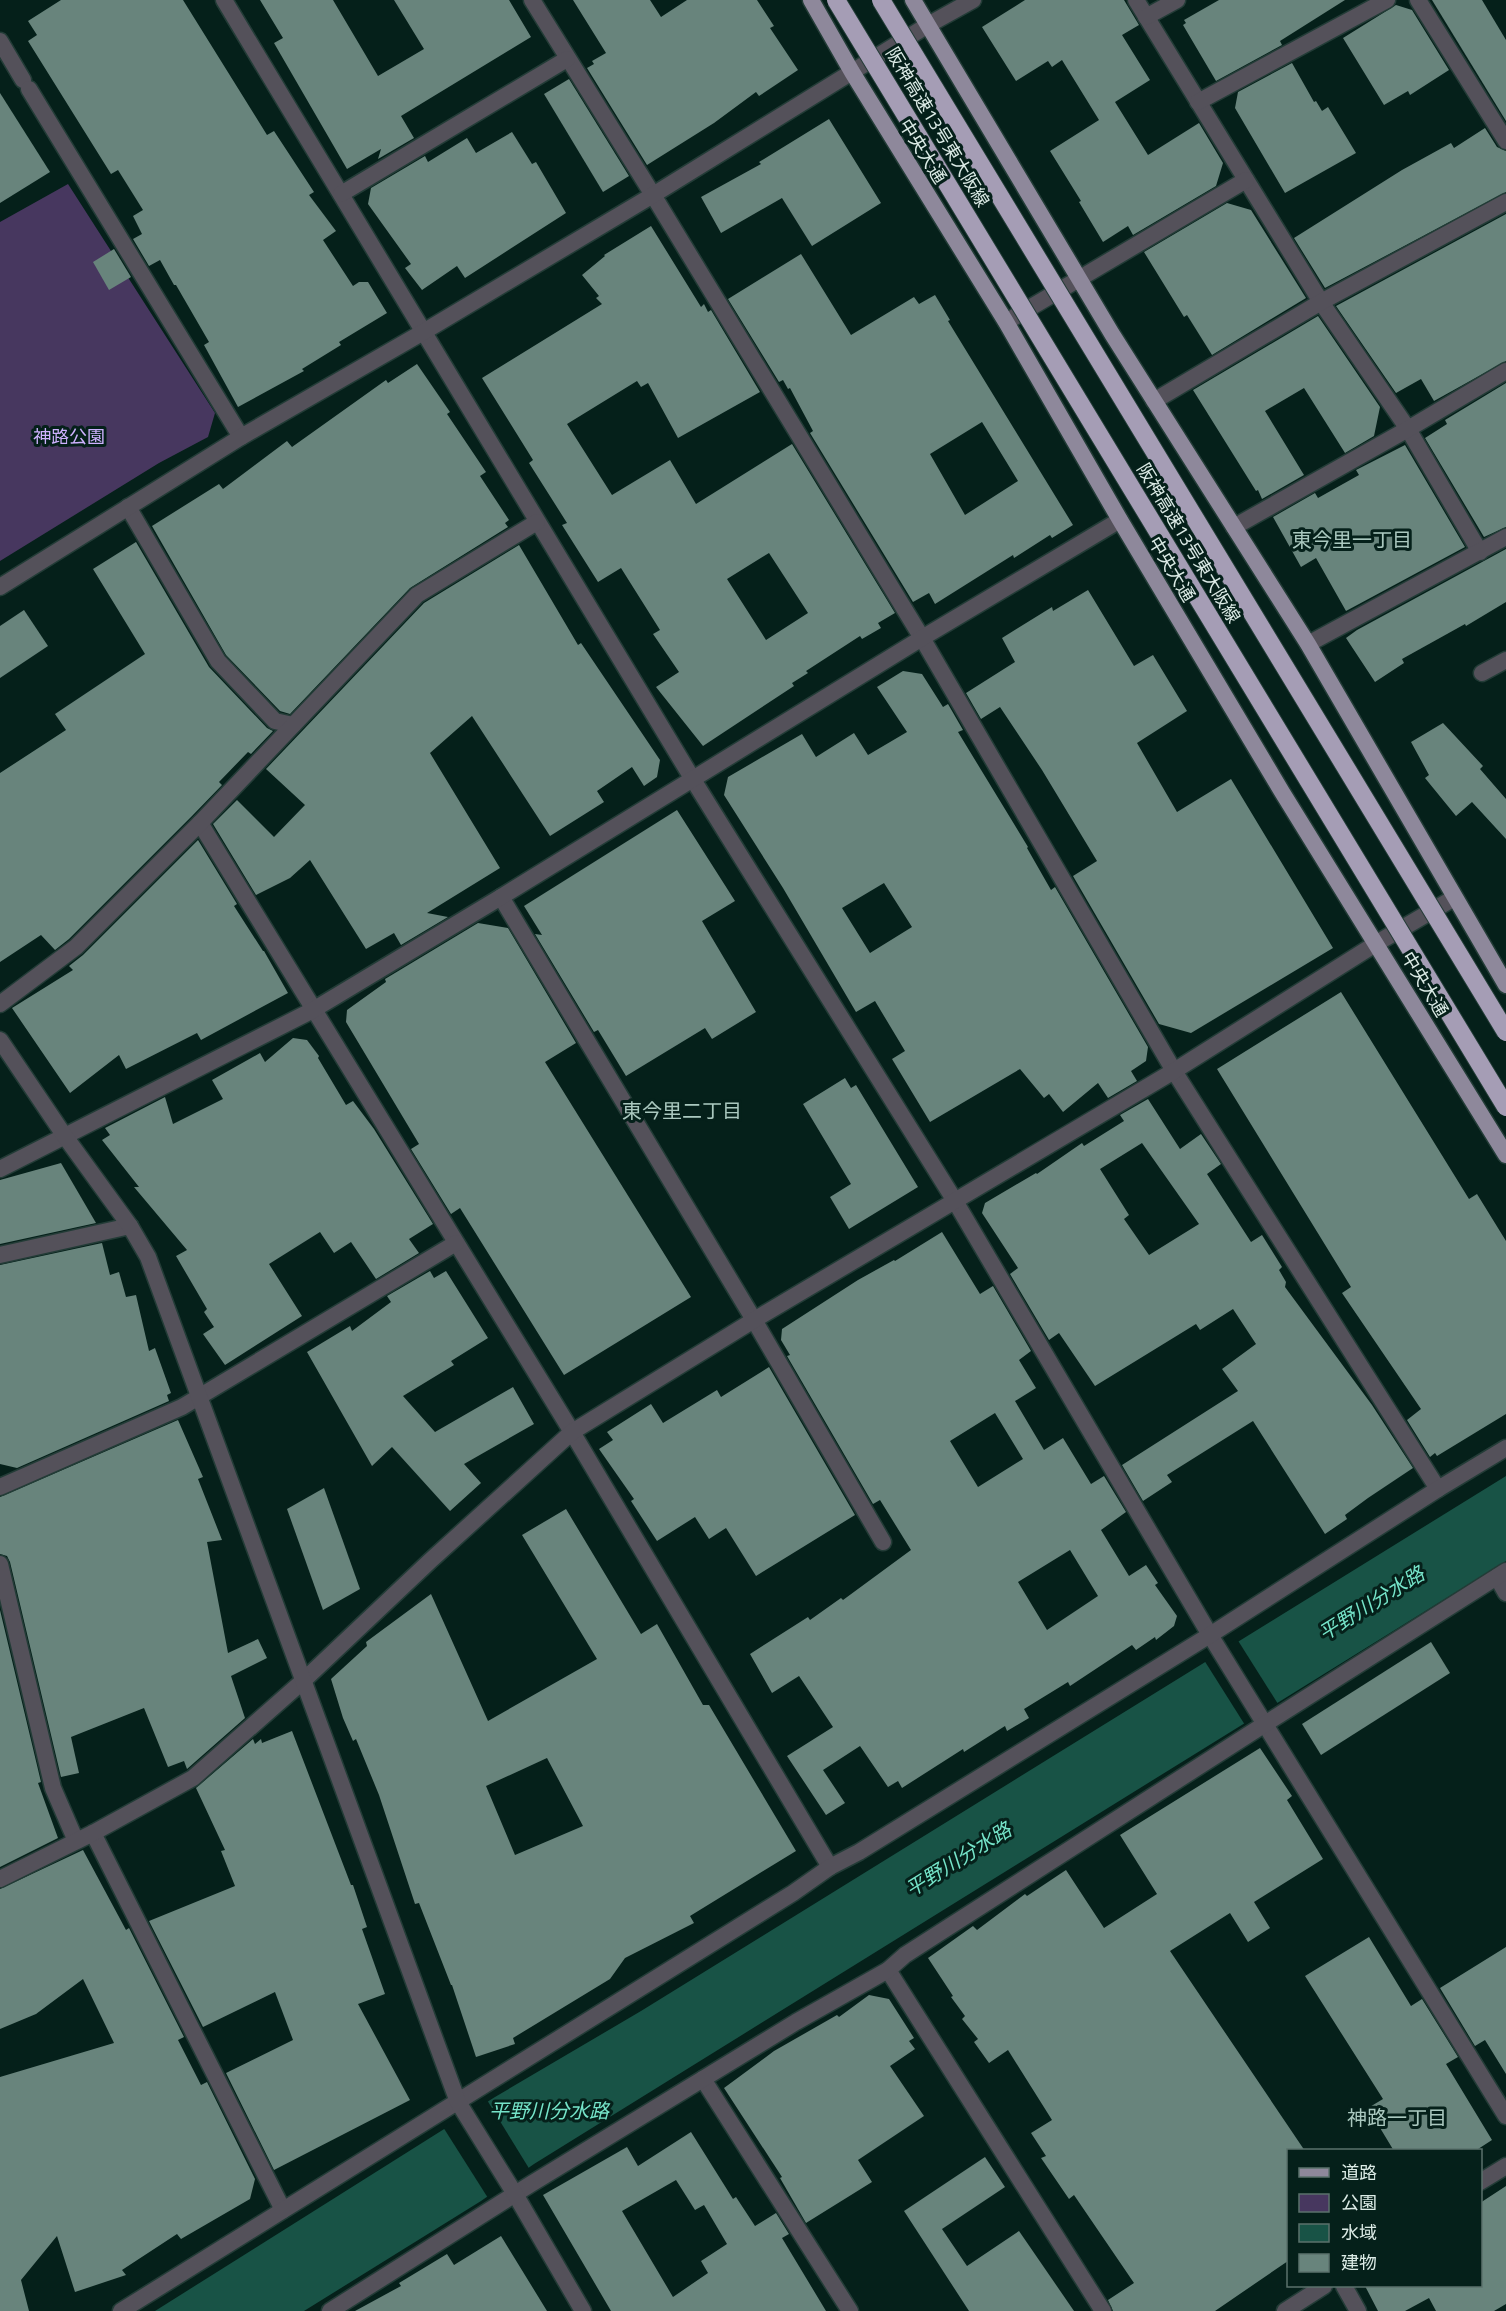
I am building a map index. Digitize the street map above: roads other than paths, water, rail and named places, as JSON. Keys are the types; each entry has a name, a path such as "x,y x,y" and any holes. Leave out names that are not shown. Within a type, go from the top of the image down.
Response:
{"highway":[{"name":"阪神高速13号東大阪線","path":"836,0 1506,1107"},
{"name":"阪神高速13号東大阪線","path":"882,0 1506,1032"}],"main road":[{"name":"中央大通","path":"811,0 852,72 1006,322 1120,520 1282,792 1506,1155"},
{"path":"913,0 1154,401 1308,644 1506,985"}],"street":[{"path":"224,0 692,778 955,1201 1215,1642 1506,2116"},
{"path":"531,0 653,195 922,638 1174,1071 1438,1489"},
{"path":"0,587 241,436 425,331 653,195 928,25 973,0"},
{"path":"1136,0 1321,302 1408,429 1480,552"},
{"path":"1146,17 1177,0"},
{"path":"1198,102 1388,0"},
{"path":"1418,0 1506,141"},
{"path":"0,40 241,436"},
{"path":"340,194 567,59"},
{"path":"1006,322 1246,180"},
{"path":"1154,401 1321,302 1506,202"},
{"path":"1234,527 1506,371"},
{"path":"128,507 218,661 274,721 293,725"},
{"path":"0,1169 313,1010 922,638 1120,520"},
{"path":"0,1004 76,947 200,823 417,595 537,522"},
{"path":"1308,644 1506,537"},
{"path":"1482,673 1506,660"},
{"path":"200,823 572,1432 830,1867"},
{"path":"501,897 754,1320 883,1542"},
{"path":"0,1879 93,1833 193,1778 303,1681 431,1560 572,1432 754,1320 1174,1071 1377,943 1454,898"},
{"path":"0,1040 64,1135 130,1226 148,1257 461,2108 583,2311"},
{"path":"0,1255 130,1226"},
{"path":"0,1487 200,1397 456,1243"},
{"path":"121,2311 283,2210 461,2108 830,1867 1215,1642 1438,1489 1506,1448"},
{"path":"0,1564 53,1788 76,1841"},
{"path":"330,2311 512,2190 888,1970 905,1955 1263,1720 1501,1574 1506,1593"},
{"path":"93,1833 283,2210"},
{"path":"888,1970 1104,2311"},
{"path":"703,2079 850,2311"},
{"path":"1482,2181 1506,2166"},
{"path":"1285,2311 1322,2287"},
{"path":"1345,2287 1358,2311"}],"water":[{"name":"平野川分水路","path":"1506,1476 1506,1561 534,2164 481,2201 304,2311 155,2311 495,2097 641,2011"}],"district":[{"name":"東今里一丁目","path":"1352,539"},
{"name":"東今里二丁目","path":"682,1110"},
{"name":"神路一丁目","path":"1397,2117"}],"park label":[{"name":"神路公園","path":"69,436"}]}
